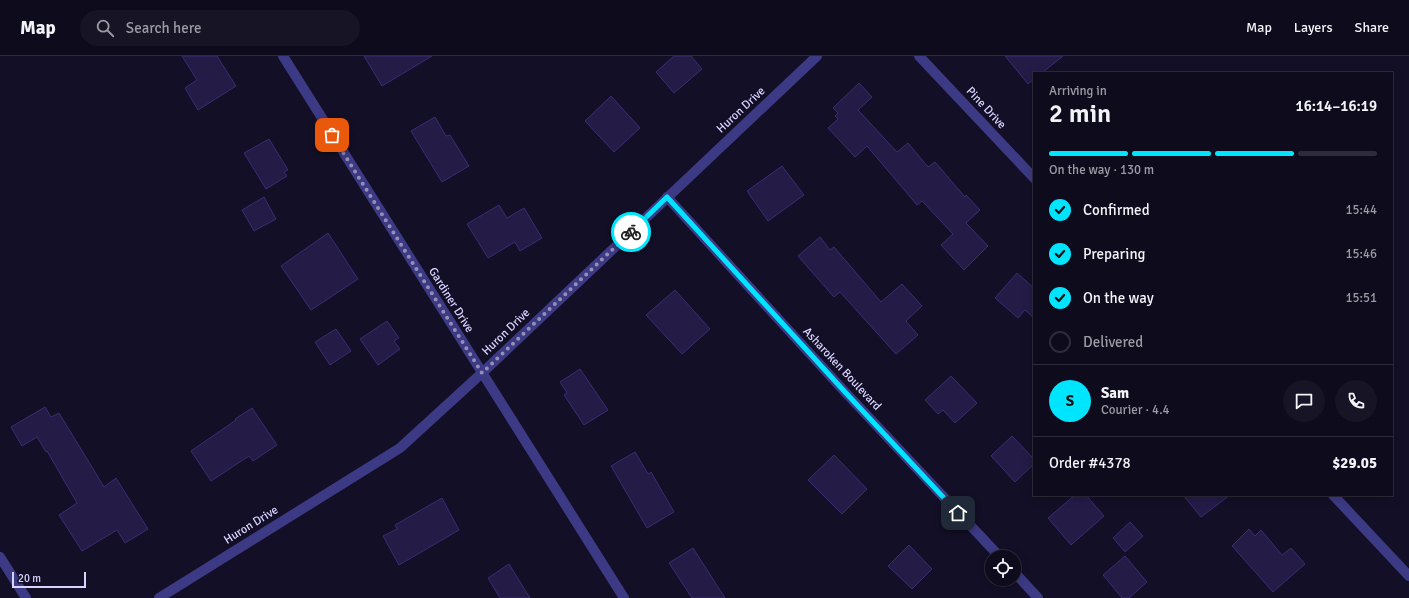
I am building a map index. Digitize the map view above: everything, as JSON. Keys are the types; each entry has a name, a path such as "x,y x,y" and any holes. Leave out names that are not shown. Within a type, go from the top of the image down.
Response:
{"street":[{"name":"Gardiner Drive","path":"282,56 624,598"},
{"name":"Huron Drive","path":"159,598 400,448 482,373 817,56"},
{"name":"Pine Drive","path":"919,56 1033,177"},
{"name":"Asharoken Boulevard","path":"667,197 845,392 993,550"},
{"path":"1333,496 1409,576"},
{"path":"0,557 26,598"},
{"path":"1021,580 1038,598"}],"building":[{"path":"182,56 217,56 236,86 198,110 185,88 197,80"},
{"path":"364,56 432,56 382,86"},
{"path":"674,56 691,56 702,69 674,93 656,72"},
{"path":"1005,56 1063,56 1043,72 1033,72 1033,80 1028,84"},
{"path":"859,83 872,97 858,110 897,152 908,143 928,167 935,162 965,197 966,195 980,210 966,223 988,246 964,270 941,245 953,234 922,201 917,205 867,146 855,157 828,128 838,119 835,116 838,113 833,108"},
{"path":"611,96 640,128 614,152 585,121"},
{"path":"435,117 446,136 450,135 469,166 442,182 411,131"},
{"path":"269,139 288,170 284,172 287,176 266,189 244,153"},
{"path":"782,166 804,195 768,221 747,191"},
{"path":"264,197 276,219 254,231 242,210"},
{"path":"499,205 507,218 524,208 542,238 520,251 515,242 488,258 467,224"},
{"path":"328,233 358,279 311,310 281,266"},
{"path":"820,237 830,250 834,247 881,302 902,284 922,306 906,321 918,335 896,354 840,292 834,297 798,256"},
{"path":"1017,273 1033,287 1033,317 1025,310 1018,318 995,298"},
{"path":"675,290 710,329 682,354 646,315"},
{"path":"387,321 399,338 394,341 400,349 378,365 360,339"},
{"path":"336,329 351,351 330,365 315,342"},
{"path":"580,369 608,410 584,425 564,395 567,393 560,382"},
{"path":"951,376 977,403 955,423 943,410 938,414 925,400"},
{"path":"45,407 51,417 59,413 104,487 116,478 148,529 125,543 117,530 82,551 59,515 77,503 47,451 46,452 37,437 22,446 11,427"},
{"path":"252,408 277,445 253,461 249,456 211,481 191,451"},
{"path":"1012,436 1033,458 1033,465 1015,482 991,456"},
{"path":"635,452 648,474 651,472 674,512 647,528 611,466"},
{"path":"834,455 867,489 842,514 808,480"},
{"path":"1074,496 1087,496 1104,516 1071,545 1048,518"},
{"path":"1184,496 1229,496 1201,517"},
{"path":"442,498 459,530 399,565 383,536 397,529 395,525"},
{"path":"1130,522 1143,536 1125,552 1113,538"},
{"path":"1249,529 1255,536 1261,530 1282,555 1291,548 1305,564 1273,592 1232,546"},
{"path":"909,545 932,569 912,589 888,566"},
{"path":"693,548 725,598 692,598 669,563"},
{"path":"1125,556 1147,582 1129,598 1122,598 1103,575"},
{"path":"509,564 530,598 500,598 488,578"}],"way so far":[{"path":"332,135 482,373 631,232"}],"route":[{"path":"631,232 667,197 958,513"}]}
